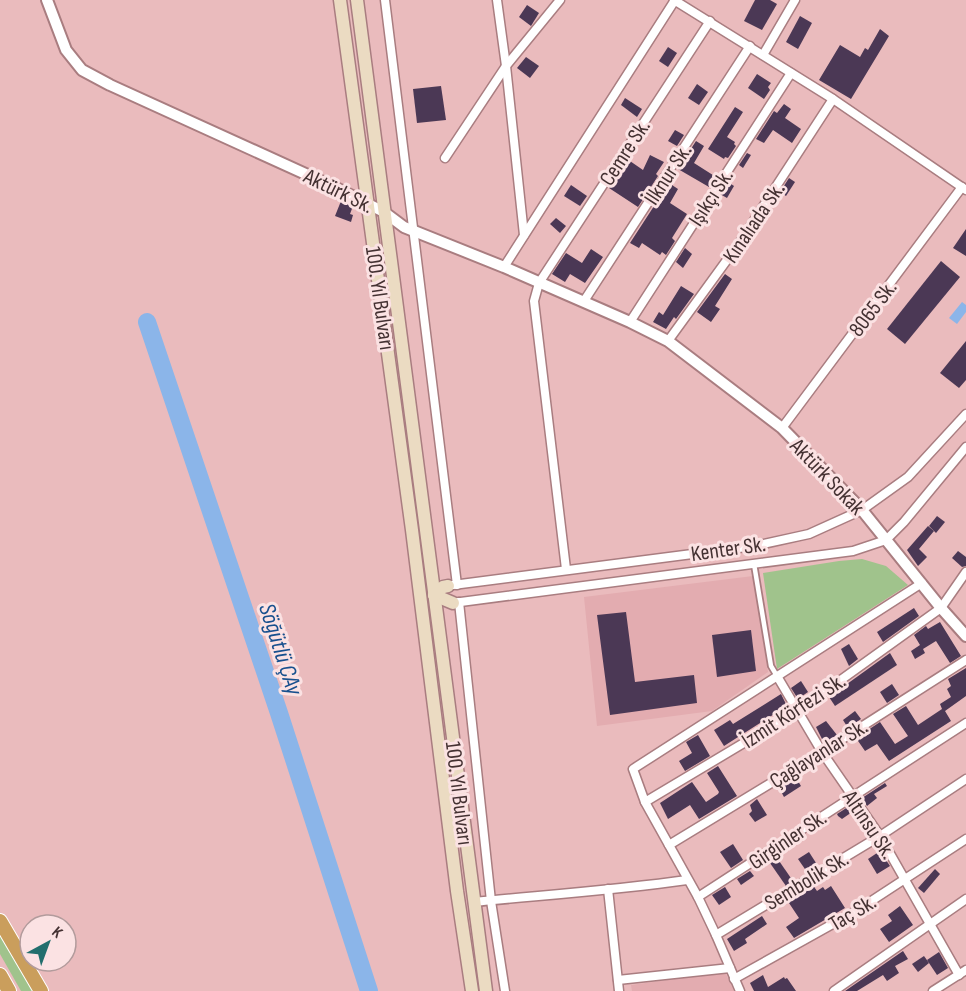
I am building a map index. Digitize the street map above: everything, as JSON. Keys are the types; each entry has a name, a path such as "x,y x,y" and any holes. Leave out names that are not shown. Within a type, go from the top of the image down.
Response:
{"highway":[{"path":"2,924 41,991"},
{"path":"0,975 9,991"}],"main road":[{"name":"100. Yıl Bulvarı","path":"340,0 472,991"},
{"name":"100. Yıl Bulvarı","path":"357,0 486,991"},
{"path":"434,595 443,587 453,585"},
{"path":"420,596 434,595 456,603"}],"street":[{"name":"Aktürk Sk.","path":"47,0 66,50 82,70 368,204 414,231 504,267 668,341"},
{"path":"385,0 414,231 453,585"},
{"path":"497,0 524,236"},
{"path":"445,158 506,66 560,0"},
{"path":"504,267 675,0 833,99 964,189"},
{"path":"763,55 795,0"},
{"name":"Cemre Sk.","path":"539,283 710,21"},
{"name":"İlknur Sk.","path":"584,302 750,46"},
{"name":"Işıkçı Sk.","path":"630,322 791,73"},
{"name":"Kınalıada Sk.","path":"668,341 740,242 833,99"},
{"name":"8065 Sk.","path":"782,428 964,189"},
{"path":"539,283 534,301 566,570"},
{"name":"Aktürk Sokak","path":"668,341 782,428 862,510 966,636"},
{"name":"Kenter Sk.","path":"453,585 754,546 809,534 862,510 908,477 966,414"},
{"name":"Kenter Sk.","path":"456,603 853,551 886,540 904,522 966,447"},
{"name":"İzmit Körfezi Sk.","path":"645,802 799,710 941,608 966,572"},
{"path":"740,991 698,897 645,802 633,769 922,583"},
{"path":"456,603 491,902 505,991"},
{"name":"Çağlayanlar Sk.","path":"669,845 822,752 966,660"},
{"name":"Altınsu Sk.","path":"777,676 822,752 880,836 962,972"},
{"name":"Girginler Sk.","path":"698,897 966,723"},
{"name":"Sembolik Sk.","path":"716,935 880,836 966,778"},
{"name":"Taç Sk.","path":"734,979 856,910 966,839"},
{"path":"474,902 687,880"},
{"path":"608,889 619,991"},
{"path":"834,991 966,899"},
{"path":"618,980 730,968"},
{"path":"933,991 962,972"}],"lane":[{"path":"754,564 771,666 777,676"}],"shaded area":[{"path":"753,576 768,672 712,711 597,726 584,597"},
{"path":"725,972 734,991 632,991 631,985"}],"green space":[{"path":"862,559 886,566 908,585 777,669 763,573"},
{"path":"0,933 18,965 18,973 23,973 33,991 21,991 0,954"}],"water":[{"path":"962,302 966,305 966,312 957,324 949,318"}],"building":[{"path":"755,0 770,0 777,4 762,30 744,21"},
{"path":"527,5 539,13 531,26 519,17"},
{"path":"800,16 812,23 798,49 786,42"},
{"path":"880,29 889,36 851,99 819,80 840,45 860,57 865,48 868,50"},
{"path":"668,47 677,53 668,67 659,61"},
{"path":"526,57 539,66 530,78 517,68"},
{"path":"757,74 771,83 768,87 770,90 764,99 748,88"},
{"path":"697,84 708,92 699,105 688,98"},
{"path":"441,86 446,120 417,123 413,89"},
{"path":"625,98 642,109 637,117 621,105"},
{"path":"784,104 791,109 785,118 801,129 792,143 773,130 764,143 756,139 774,111 777,113"},
{"path":"735,107 743,112 727,137 735,142 736,146 728,158 724,159 708,149"},
{"path":"675,130 684,135 677,146 668,141"},
{"path":"696,141 704,146 694,163 716,177 709,187 678,169"},
{"path":"747,153 751,155 743,168 739,165"},
{"path":"650,155 664,162 656,174 658,176 638,207 609,188 627,159 643,170"},
{"path":"789,178 795,182 786,196 780,192"},
{"path":"728,182 734,186 727,198 720,194"},
{"path":"669,183 678,189 670,203 687,214 672,238 675,241 666,255 662,252 660,255 642,243 639,248 630,243"},
{"path":"571,185 587,196 580,206 564,196"},
{"path":"341,201 353,206 350,214 353,215 351,222 335,216"},
{"path":"556,218 566,226 560,233 550,224"},
{"path":"966,229 966,256 953,248"},
{"path":"685,248 692,254 683,268 676,262"},
{"path":"591,249 603,257 585,283 570,274 565,282 552,274 566,253 582,263"},
{"path":"941,261 960,277 905,344 887,329"},
{"path":"725,274 732,279 715,306 720,309 711,322 697,312"},
{"path":"681,286 694,294 676,319 674,317 666,329 653,322 659,312 663,315"},
{"path":"966,341 966,380 959,388 940,373"},
{"path":"937,516 945,522 936,533 929,526"},
{"path":"928,526 934,531 919,549 927,557 918,566 907,550"},
{"path":"958,551 966,557 966,566 962,567 952,558"},
{"path":"914,608 919,616 883,642 877,632"},
{"path":"626,612 635,682 694,675 697,703 610,715 597,615"},
{"path":"940,622 961,656 950,663 936,641 923,649 925,653 915,659 911,651 920,645 914,635 926,626 928,629"},
{"path":"751,630 756,671 717,677 712,635"},
{"path":"849,644 858,659 849,666 841,649"},
{"path":"890,653 897,665 835,706 829,697"},
{"path":"966,668 966,696 945,711 951,721 889,761 877,744 865,751 856,738 880,722 895,744 908,736 893,714 906,706 918,725 942,709 940,704 951,697 947,689 951,686 948,679"},
{"path":"801,681 808,692 798,699 791,688"},
{"path":"892,684 899,695 887,703 880,692"},
{"path":"781,694 787,706 724,746 714,730 730,720 733,724"},
{"path":"855,711 861,719 848,728 843,720"},
{"path":"826,721 837,735 824,743 816,727"},
{"path":"698,735 710,756 685,771 679,761 692,753 686,742"},
{"path":"718,766 737,796 699,819 690,805 668,819 660,803 692,782 706,802 718,794 719,792 707,773"},
{"path":"795,776 801,786 784,797 778,786"},
{"path":"885,783 887,786 874,794 877,798 867,806 862,798"},
{"path":"757,799 767,815 755,822 749,814 752,811 750,805"},
{"path":"851,805 855,810 842,819 838,816 837,814"},
{"path":"733,844 743,860 731,868 720,852"},
{"path":"880,851 890,866 877,874 868,859"},
{"path":"809,852 818,866 807,872 798,859"},
{"path":"777,858 793,881 786,886 770,863"},
{"path":"935,869 940,874 924,893 918,888"},
{"path":"750,871 754,876 741,885 737,879"},
{"path":"812,884 817,891 831,886 845,908 794,938 786,927 799,918 787,900"},
{"path":"725,887 731,897 719,905 712,895"},
{"path":"900,906 913,925 889,942 880,929 892,921 888,915"},
{"path":"762,916 767,924 745,939 747,943 734,951 727,939"},
{"path":"903,951 908,959 895,966 899,973 887,981 883,975 857,991 845,991"},
{"path":"939,952 948,968 937,975 927,960"},
{"path":"924,956 929,963 918,972 912,964"},
{"path":"763,975 768,987 784,977 796,991 754,991 750,983"}],"waterway":[{"name":"Söğütlü ÇAy","path":"147,322 279,713 369,991"}]}
